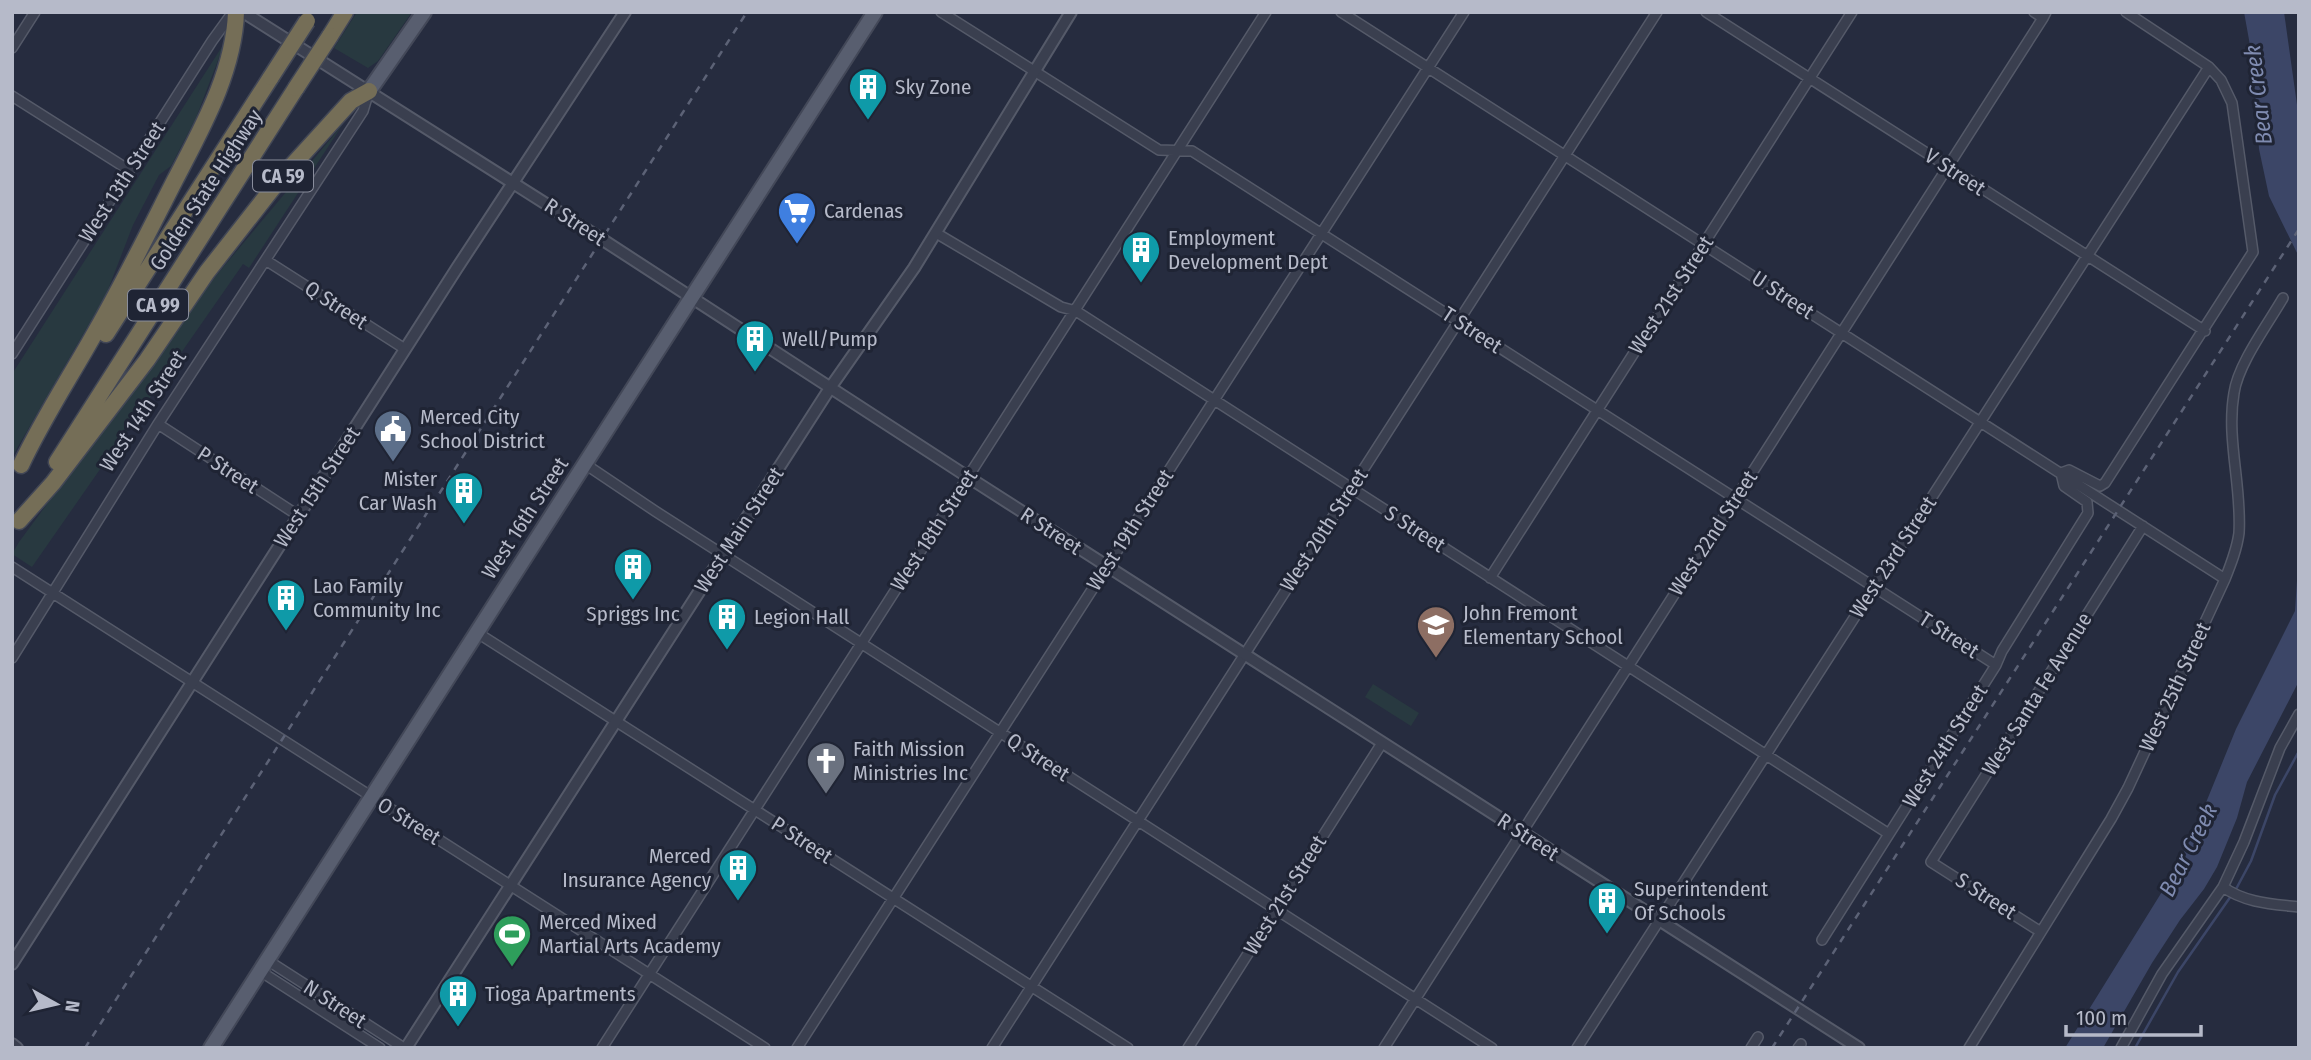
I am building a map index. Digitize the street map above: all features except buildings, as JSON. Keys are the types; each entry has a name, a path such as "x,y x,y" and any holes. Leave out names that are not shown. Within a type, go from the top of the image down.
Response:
{"highway":[{"path":"22,465 38,428 110,305 215,102 236,31 235,12"},
{"name":"Golden State Highway","path":"16,526 345,12"},
{"name":"Golden State Highway","path":"12,479 310,17"},
{"name":"CA 59","path":"16,526 69,463 147,360 207,272 279,180 351,101 369,91"}],"main road":[{"name":"West 14th Street","path":"369,91 424,12"},
{"name":"West 16th Street","path":"211,1048 370,796 875,12"}],"street":[{"path":"12,48 35,12"},
{"name":"West 13th Street","path":"12,354 212,41 235,12"},
{"name":"R Street","path":"243,12 1859,1048"},
{"name":"West 15th Street","path":"12,964 405,349 625,12"},
{"name":"T Street","path":"941,12 1158,150 1192,151 1996,664"},
{"name":"West Main Street","path":"405,1048 830,388 936,233 1071,12"},
{"name":"West 18th Street","path":"602,1048 1266,12"},
{"name":"U Street","path":"1341,12 2225,579"},
{"name":"West 19th Street","path":"797,1048 1464,12"},
{"name":"West 20th Street","path":"992,1048 1657,12"},
{"name":"V Street","path":"1706,12 2205,331"},
{"name":"West 21st Street","path":"1490,578 1852,12"},
{"path":"2034,12 2045,15"},
{"path":"2061,472 2069,470 2100,486 2105,483 2205,331 2253,252 2232,103 2221,80 2209,67 2126,12"},
{"name":"West 22nd Street","path":"1384,1048 2045,15"},
{"name":"West 23rd Street","path":"1577,1048 2209,67"},
{"name":"West 14th Street","path":"12,658 158,424 363,111 369,91"},
{"path":"12,96 129,170"},
{"name":"S Street","path":"936,233 1051,301 1076,311 1889,834"},
{"name":"Q Street","path":"267,261 405,349"},
{"name":"West 25th Street","path":"1969,1048 2128,788 2225,579 2239,535 2232,415 2234,391 2240,371 2283,298"},
{"path":"12,332 22,339"},
{"name":"P Street","path":"158,424 299,516"},
{"name":"Q Street","path":"585,464 1492,1048"},
{"name":"West 24th Street","path":"1822,940 2088,513 2087,502 2064,486 2061,472"},
{"name":"West Santa Fe Avenue","path":"1931,862 2143,526"},
{"name":"O Street","path":"12,567 765,1048"},
{"name":"P Street","path":"476,632 1128,1048"},
{"path":"2121,1048 2162,974 2230,892 2244,842 2276,758 2299,714"},
{"name":"West 21st Street","path":"1188,1048 1382,743"},
{"name":"S Street","path":"1931,862 2041,932"},
{"path":"2230,892 2250,900 2299,907"},
{"name":"N Street","path":"263,965 380,1048"},
{"name":"N Street","path":"263,965 405,1048"},
{"path":"1751,1048 1758,1037"},
{"path":"12,1044 17,1048"}],"shaded area":[{"path":"357,12 412,12 378,61 368,68 334,48"},
{"path":"225,42 196,118 171,166 159,175 133,225 106,295 12,457 12,374"},
{"path":"343,124 249,268 243,264 32,567 12,554 209,284"},
{"path":"1373,684 1419,713 1411,726 1365,697"}],"water":[{"name":"Bear Creek","path":"2244,12 2284,12 2299,119 2299,257 2269,196 2259,149 2253,62"},
{"name":"Bear Creek","path":"2299,550 2299,681 2247,782 2237,818 2217,867 2152,963 2103,1048 2065,1048 2173,874 2194,832 2236,729 2295,611"}],"waterway":[{"path":"2235,891 2251,861 2275,795 2299,751"},
{"path":"2135,1048 2178,972 2231,896"}],"railway":[{"path":"85,1048 747,12"},
{"path":"1772,1048 2299,229"}],"place":[{"name":"Sky Zone","path":"868,121"},
{"name":"Cardenas","path":"797,245"},
{"name":"Employment Development Dept","path":"1141,284"},
{"name":"Well/Pump","path":"755,373"},
{"name":"Merced City School District","path":"393,463"},
{"name":"Mister Car Wash","path":"464,525"},
{"name":"Spriggs Inc","path":"633,601"},
{"name":"Lao Family Community Inc","path":"286,632"},
{"name":"Legion Hall","path":"727,651"},
{"name":"John Fremont Elementary School","path":"1436,659"},
{"name":"Faith Mission Ministries Inc","path":"826,795"},
{"name":"Merced Insurance Agency","path":"738,902"},
{"name":"Superintendent Of Schools","path":"1607,935"},
{"name":"Merced Mixed Martial Arts Academy","path":"512,968"},
{"name":"Tioga Apartments","path":"458,1028"}]}
